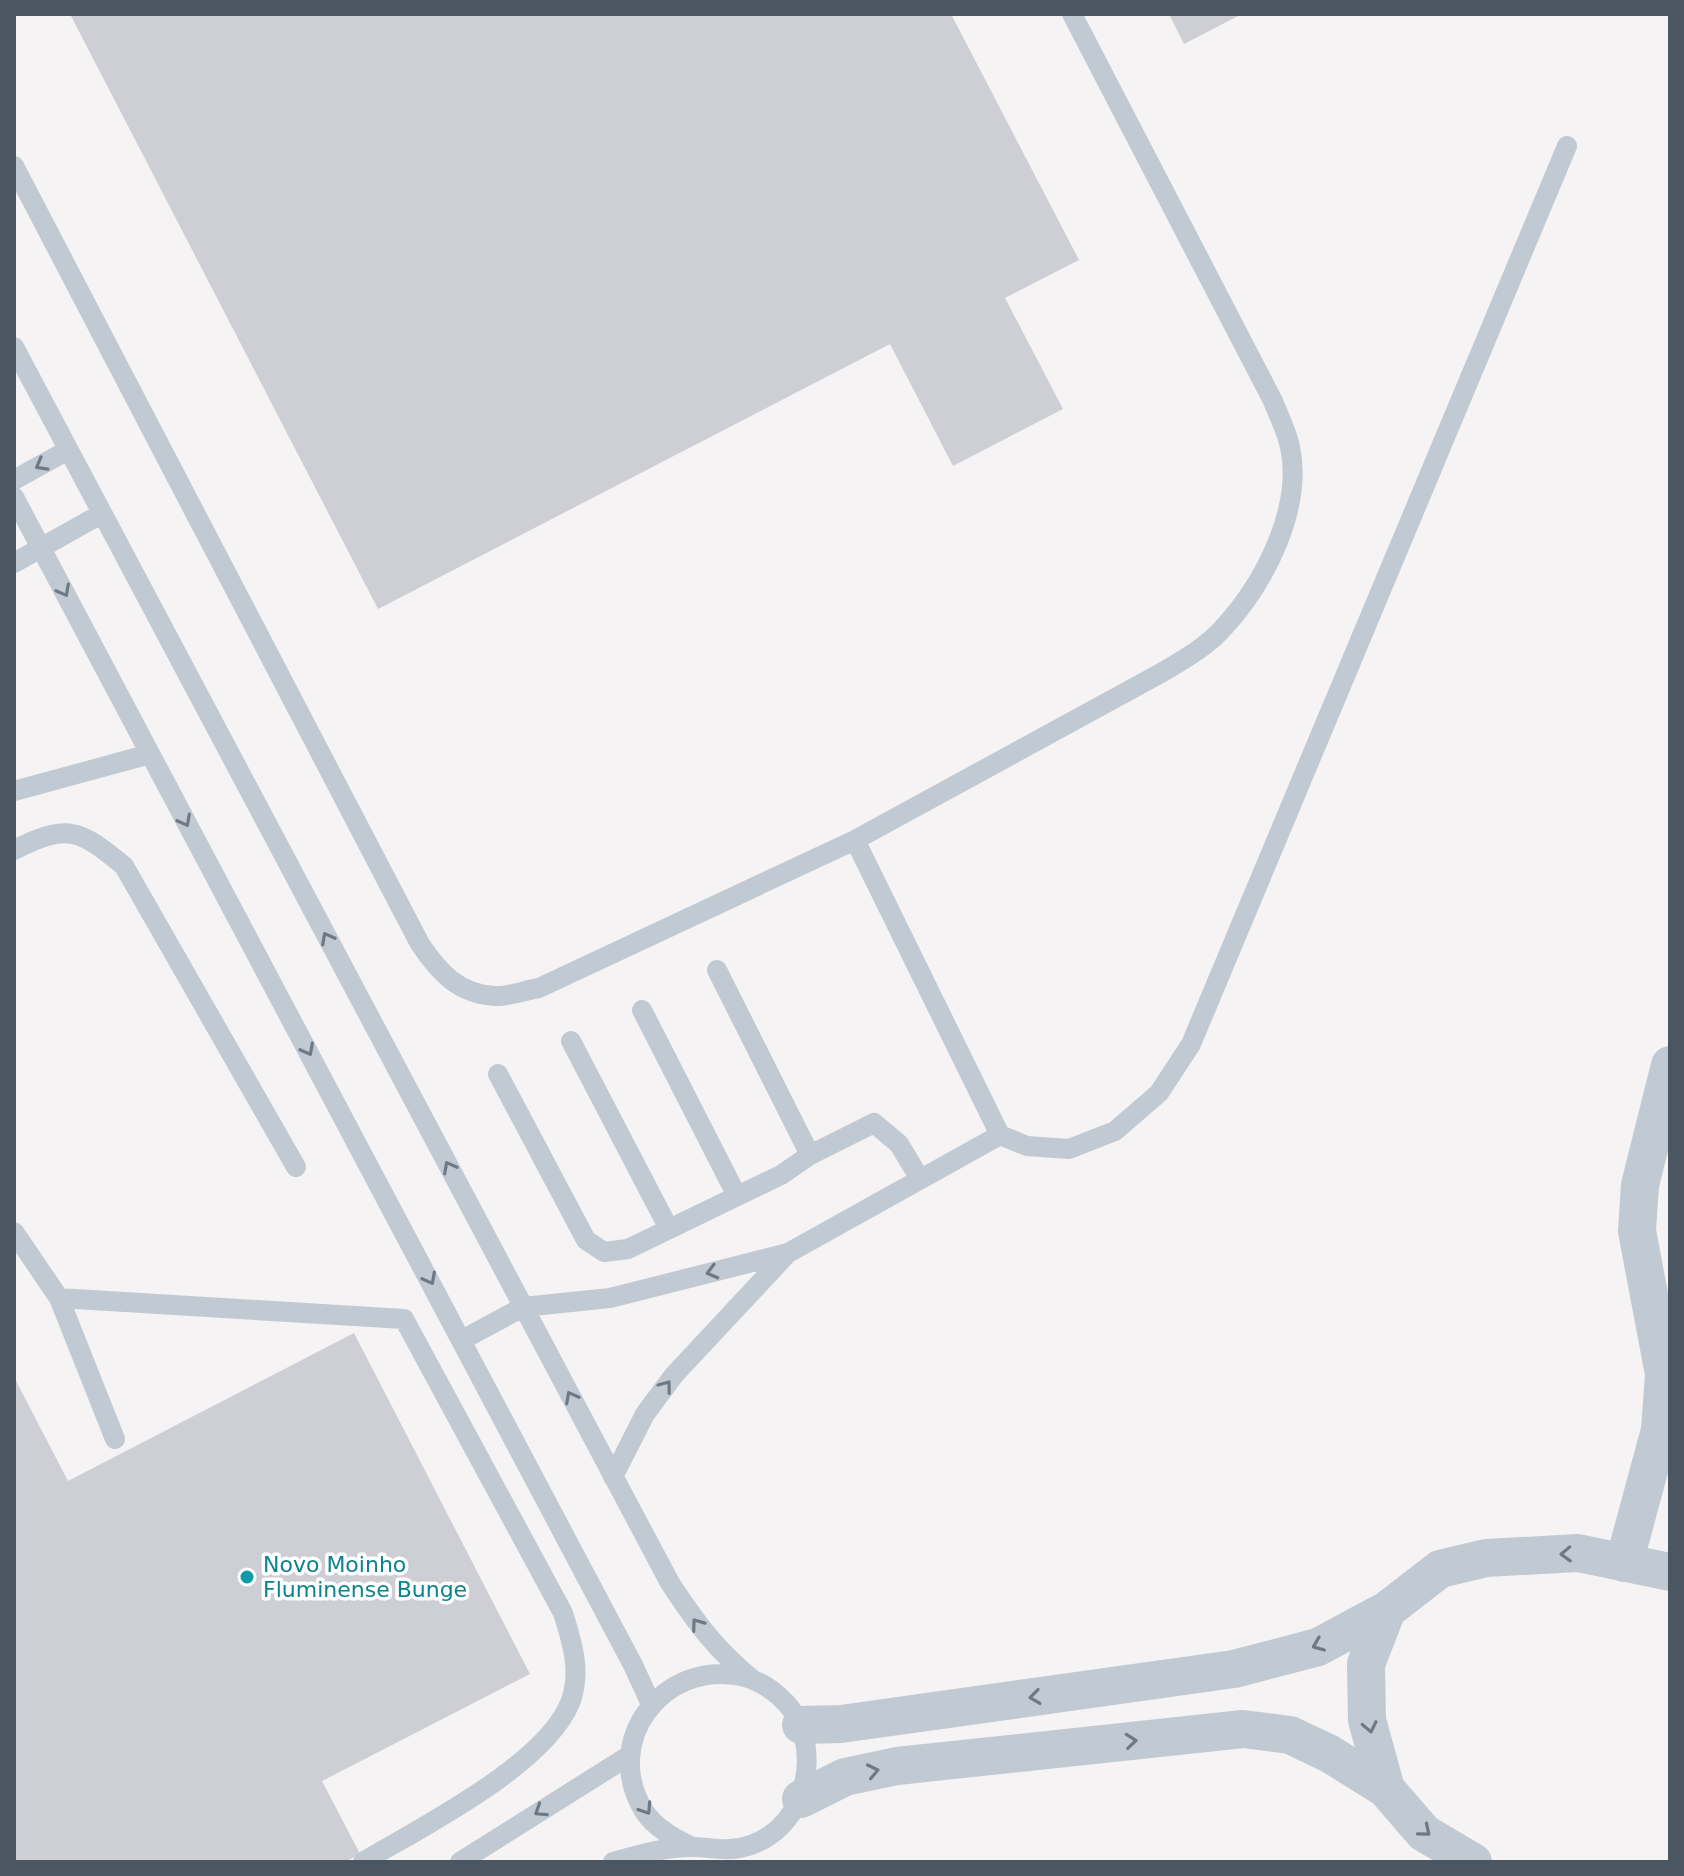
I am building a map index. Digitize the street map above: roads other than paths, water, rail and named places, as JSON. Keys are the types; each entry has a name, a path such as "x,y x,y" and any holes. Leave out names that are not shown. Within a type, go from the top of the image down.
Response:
{"street":[{"path":"1624,1563 1660,1430 1664,1374 1637,1231 1640,1185 1670,1065"},
{"path":"801,1725 841,1724 1234,1669 1318,1647 1387,1610 1440,1569 1486,1558 1578,1553 1670,1572"},
{"path":"1386,1789 1367,1720 1366,1664 1387,1610"},
{"path":"801,1799 845,1777 897,1766 1243,1729 1290,1735 1330,1754 1386,1789 1424,1833 1473,1862"}],"lane":[{"path":"14,166 420,944 437,970 460,987 496,996 539,988 855,840 1194,653 1225,627 1261,577 1282,532 1291,492 1291,448 1273,401 1072,14"},
{"path":"855,840 1000,1135 1027,1146 1069,1149 1115,1131 1159,1093 1191,1044 1567,146"},
{"path":"14,347 670,1583 701,1630 724,1656 781,1697 801,1725 808,1748 808,1774 801,1799 755,1853 692,1847 649,1852 613,1862"},
{"path":"14,480 68,450"},
{"path":"14,497 462,1340 651,1704"},
{"path":"14,563 101,514"},
{"path":"14,791 150,754"},
{"path":"14,850 42,836 65,833 90,838 124,866 296,1167"},
{"path":"717,970 810,1155"},
{"path":"642,1010 737,1196"},
{"path":"571,1041 669,1229"},
{"path":"498,1074 586,1240 604,1252 628,1249 781,1175 810,1155 874,1123 899,1144 920,1179"},
{"path":"462,1340 523,1307 610,1298 788,1253 1000,1135"},
{"path":"14,1232 59,1298 115,1439"},
{"path":"613,1477 645,1414 674,1375 788,1253"},
{"path":"59,1298 404,1319 563,1613 577,1657 570,1702 550,1734 519,1763 456,1806 363,1862"},
{"path":"692,1847 665,1833 645,1811 632,1784 630,1755 637,1728 651,1704 672,1686 698,1675 725,1673 752,1679"},
{"path":"460,1862 630,1755"}],"place":[{"name":"Novo Moinho Fluminense Bunge","path":"247,1577"}]}
